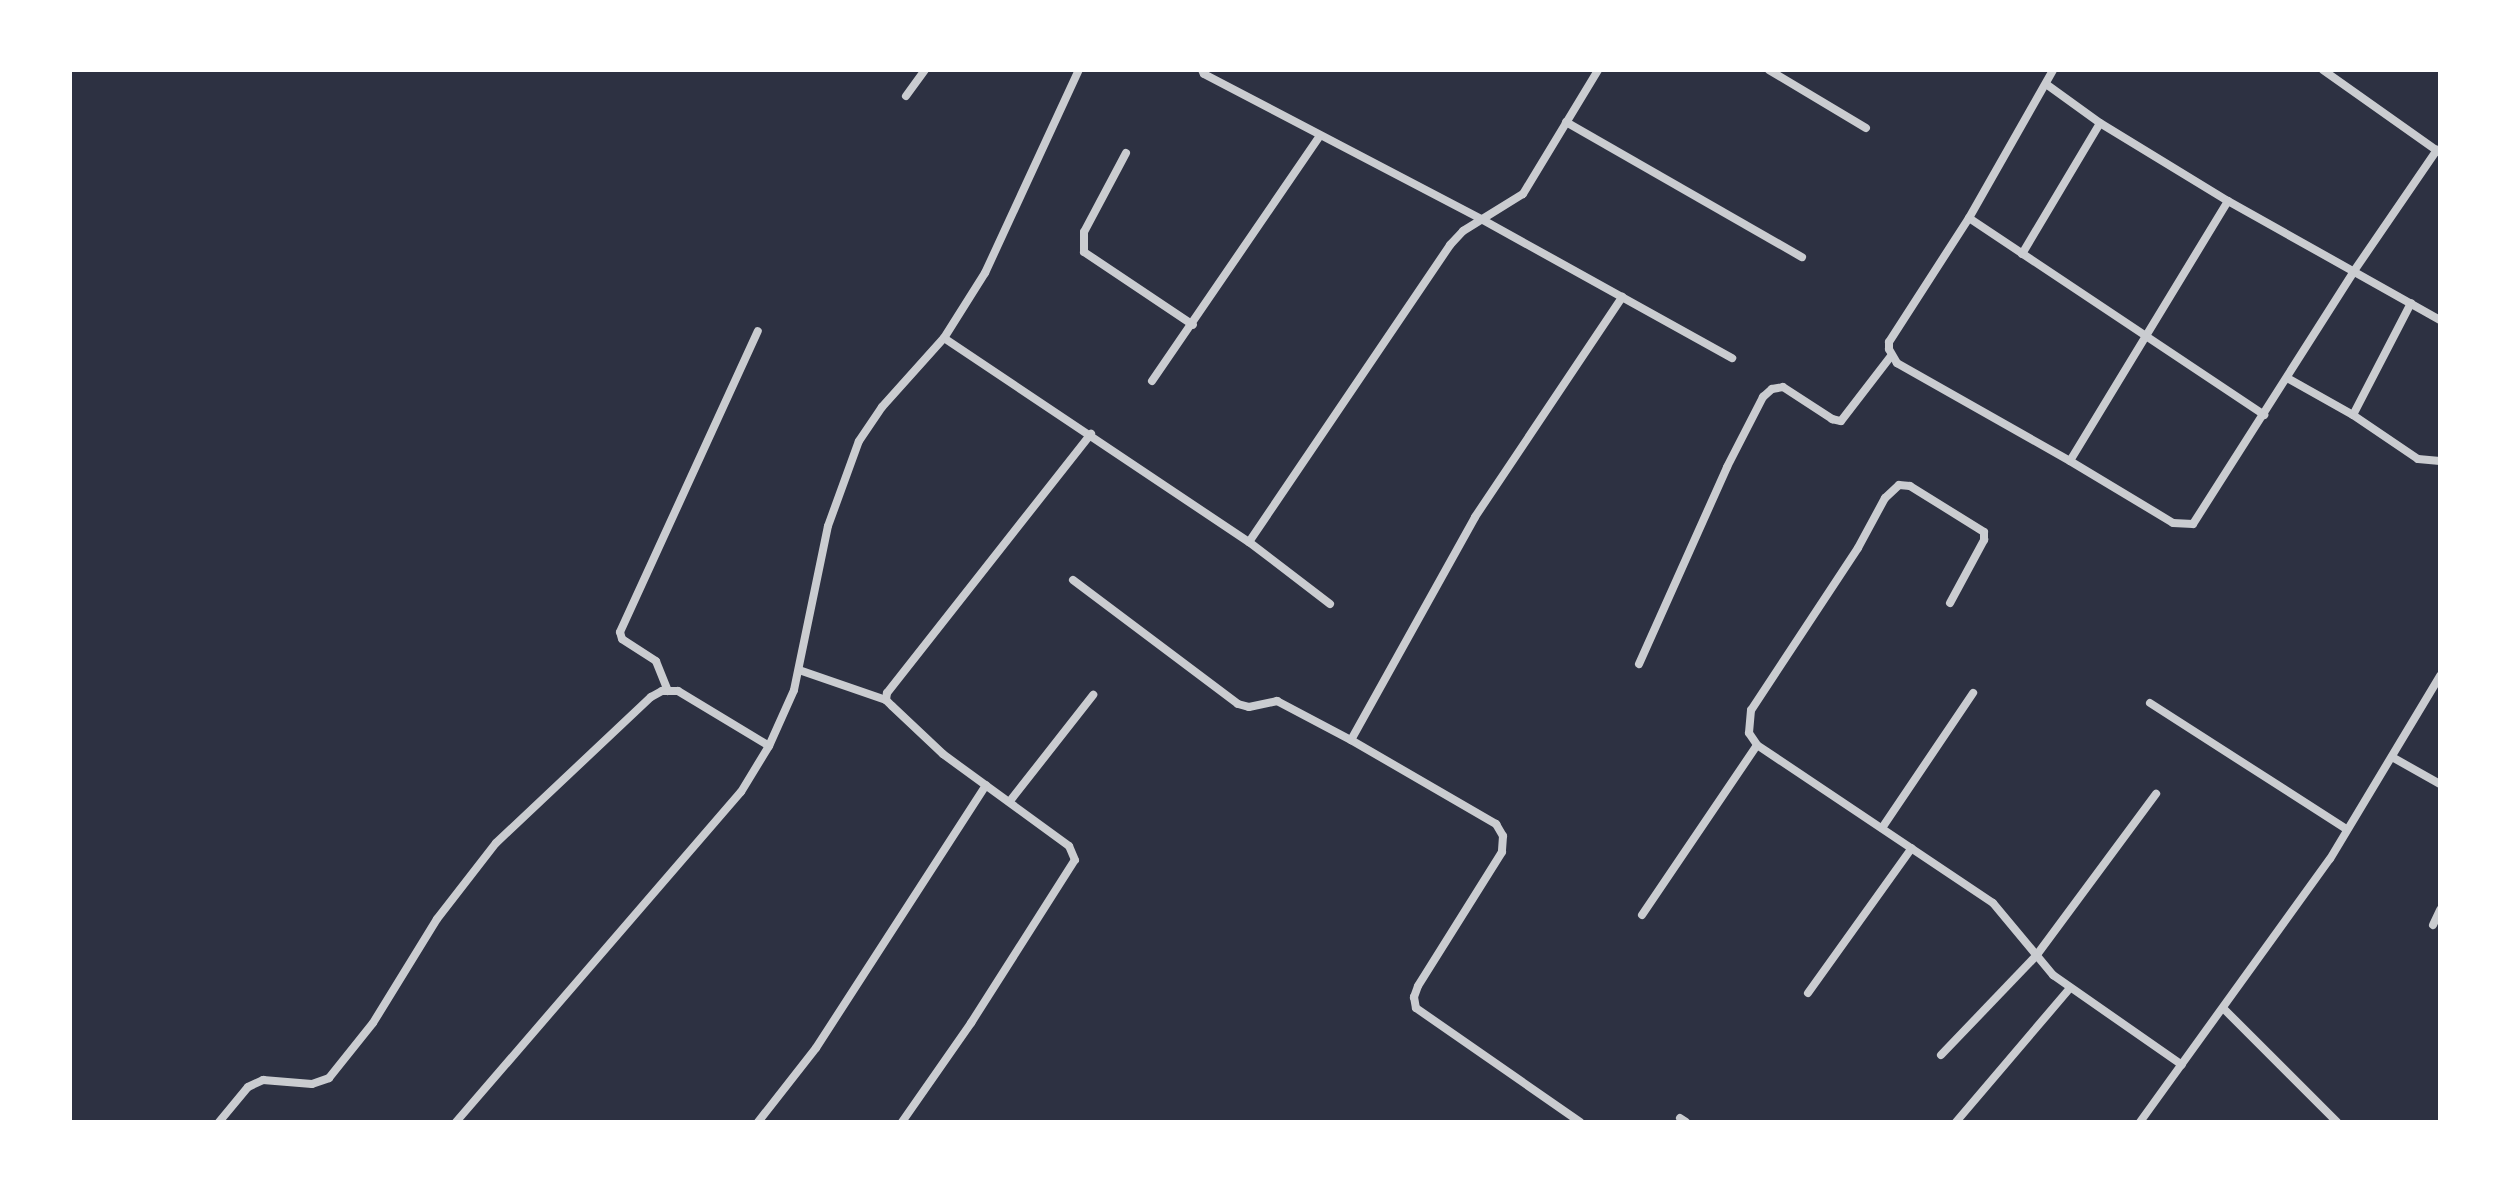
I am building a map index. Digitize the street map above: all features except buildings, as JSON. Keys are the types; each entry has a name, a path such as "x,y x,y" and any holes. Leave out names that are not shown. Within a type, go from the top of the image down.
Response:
{"street":[{"path":"906,96 925,70"},
{"path":"456,1122 741,792 769,746 783,721 799,670 828,526 859,441 882,407 944,338 985,273 1079,70"},
{"path":"1202,70 1204,74 1319,137 1483,220 1732,358"},
{"path":"1249,542 1450,245 1523,194 1598,70"},
{"path":"1769,70 1866,128"},
{"path":"2053,70 1969,218 1889,342 1891,356 1897,363 2173,523 2193,524 2289,379 2354,271 2438,151 2323,70"},
{"path":"2046,84 2100,123 2228,201 2440,320"},
{"path":"1566,122 1802,257"},
{"path":"2022,254 2100,123"},
{"path":"1152,381 1319,137"},
{"path":"1126,153 1084,232 1084,252 1193,325"},
{"path":"2070,461 2228,201"},
{"path":"1969,218 2264,415"},
{"path":"1351,740 1475,517 1622,297"},
{"path":"2353,415 2411,303"},
{"path":"668,691 656,661 622,639 620,632 758,331"},
{"path":"944,338 1249,542 1330,604"},
{"path":"1639,664 1727,467 1763,397 1772,389 1783,387 1832,419 1841,421 1891,356"},
{"path":"2289,379 2353,415 2418,459 2440,461"},
{"path":"886,700 891,685 1091,434"},
{"path":"1950,603 1984,540 1984,532 1910,486 1899,485 1885,498 1858,548 1751,710 1749,733 1757,745 1993,903 2036,956 2070,988 2182,1065"},
{"path":"1073,580 1238,704 1249,707 1277,701 1496,824 1503,836 1502,852 1418,986 1414,997 1416,1008 1580,1122"},
{"path":"799,670 886,700 943,754 1010,801 1074,853 1072,868 902,1122"},
{"path":"2140,1122 2330,859 2440,676"},
{"path":"219,1122 248,1087 263,1080 312,1084 329,1078 356,1047 437,919 496,843 651,697 678,691 769,746"},
{"path":"1882,828 1973,693"},
{"path":"1010,801 1093,695"},
{"path":"2150,703 2346,829"},
{"path":"1642,915 1757,745"},
{"path":"2392,757 2440,784"},
{"path":"758,1122 816,1048 986,785"},
{"path":"1941,1055 2036,956 2156,794"},
{"path":"1808,993 1912,848"},
{"path":"2433,925 2440,910"},
{"path":"1956,1122 2070,988"},
{"path":"2224,1009 2337,1122"}]}
